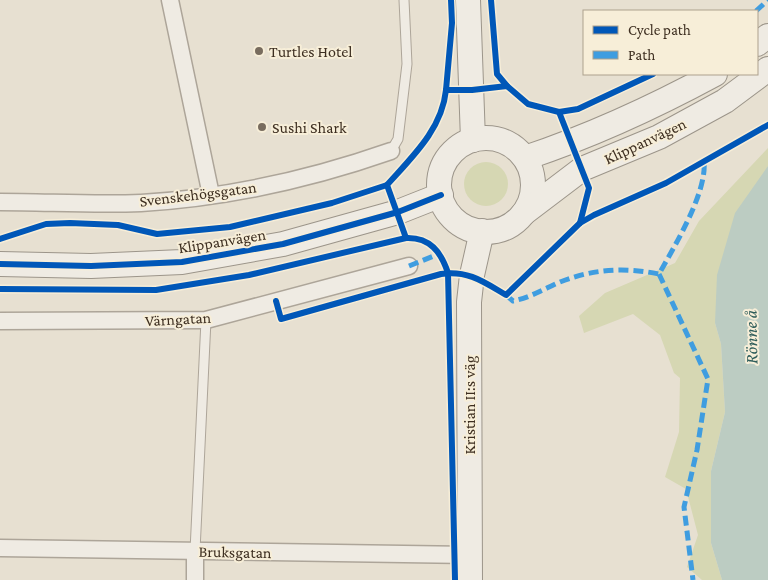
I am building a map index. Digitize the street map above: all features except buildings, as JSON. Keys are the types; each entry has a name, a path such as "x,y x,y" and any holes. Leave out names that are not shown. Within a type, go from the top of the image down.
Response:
{"main road":[{"path":"468,0 473,140"},
{"name":"Klippanvägen","path":"482,231 505,228 582,169 659,136 725,101 768,69"},
{"name":"Klippanvägen","path":"525,158 570,143 657,105 713,75"},
{"path":"482,231 460,223 451,216 441,195 439,183 446,161 458,148 473,140 497,139 508,143 525,158 530,169 533,192 524,213"},
{"name":"Klippanvägen","path":"0,264 91,266 182,262 283,244 398,212 441,195"},
{"name":"Kristian II:s väg","path":"470,580 469,302 482,231"}],"street":[{"path":"170,0 211,195"},
{"name":"Svenskehögsgatan","path":"0,202 141,203 211,195 313,175 351,165 391,151"},
{"name":"Värngatan","path":"0,321 206,320 409,266"},
{"name":"Bruksgatan","path":"0,548 470,555"},
{"path":"195,551 195,580"}],"lane":[{"path":"391,151 398,139 407,64 404,0"},
{"path":"195,551 206,320"}],"green space":[{"path":"768,148 768,166 715,323 721,344 725,412 711,471 711,543 722,580 702,580 687,567 698,535 686,489 665,477 679,432 680,378 674,373 660,335 633,314 584,333 579,316 605,293 675,263 699,221"},
{"path":"482,162 490,162 502,168 508,184 502,200 490,206 482,206 470,200 464,188 464,180 470,168"}],"water":[{"name":"Rönne å","path":"768,166 768,580 722,580 711,543 711,471 725,412 721,344 715,323 717,275 735,213"}],"marked path":[{"path":"757,10 768,0"},
{"path":"506,295 513,301 519,300 560,282 584,274 609,270 633,270 659,274 681,235 695,204 704,175 704,162"},
{"path":"409,266 441,253"},
{"path":"659,274 708,379 697,450 684,507 693,580"}],"cycle path":[{"path":"446,90 452,23 451,0"},
{"path":"491,0 497,74 507,86"},
{"path":"559,112 578,109 651,75"},
{"path":"455,580 448,273 438,252 433,247 422,240 406,238 387,185 416,152 432,130 439,117 446,90 472,90 507,86 528,104 559,112 589,188 580,223"},
{"path":"276,301 281,319 441,274 451,273 468,275 506,295 580,223 666,183 768,125"},
{"path":"0,239 46,224 118,225 157,234 230,227 332,203 387,185"},
{"path":"0,264 91,266 182,262 283,244 398,212 441,195"},
{"path":"0,289 156,290 249,275 406,238"}],"place":[{"name":"Turtles Hotel","path":"259,51"},
{"name":"Sushi Shark","path":"262,127"}]}
